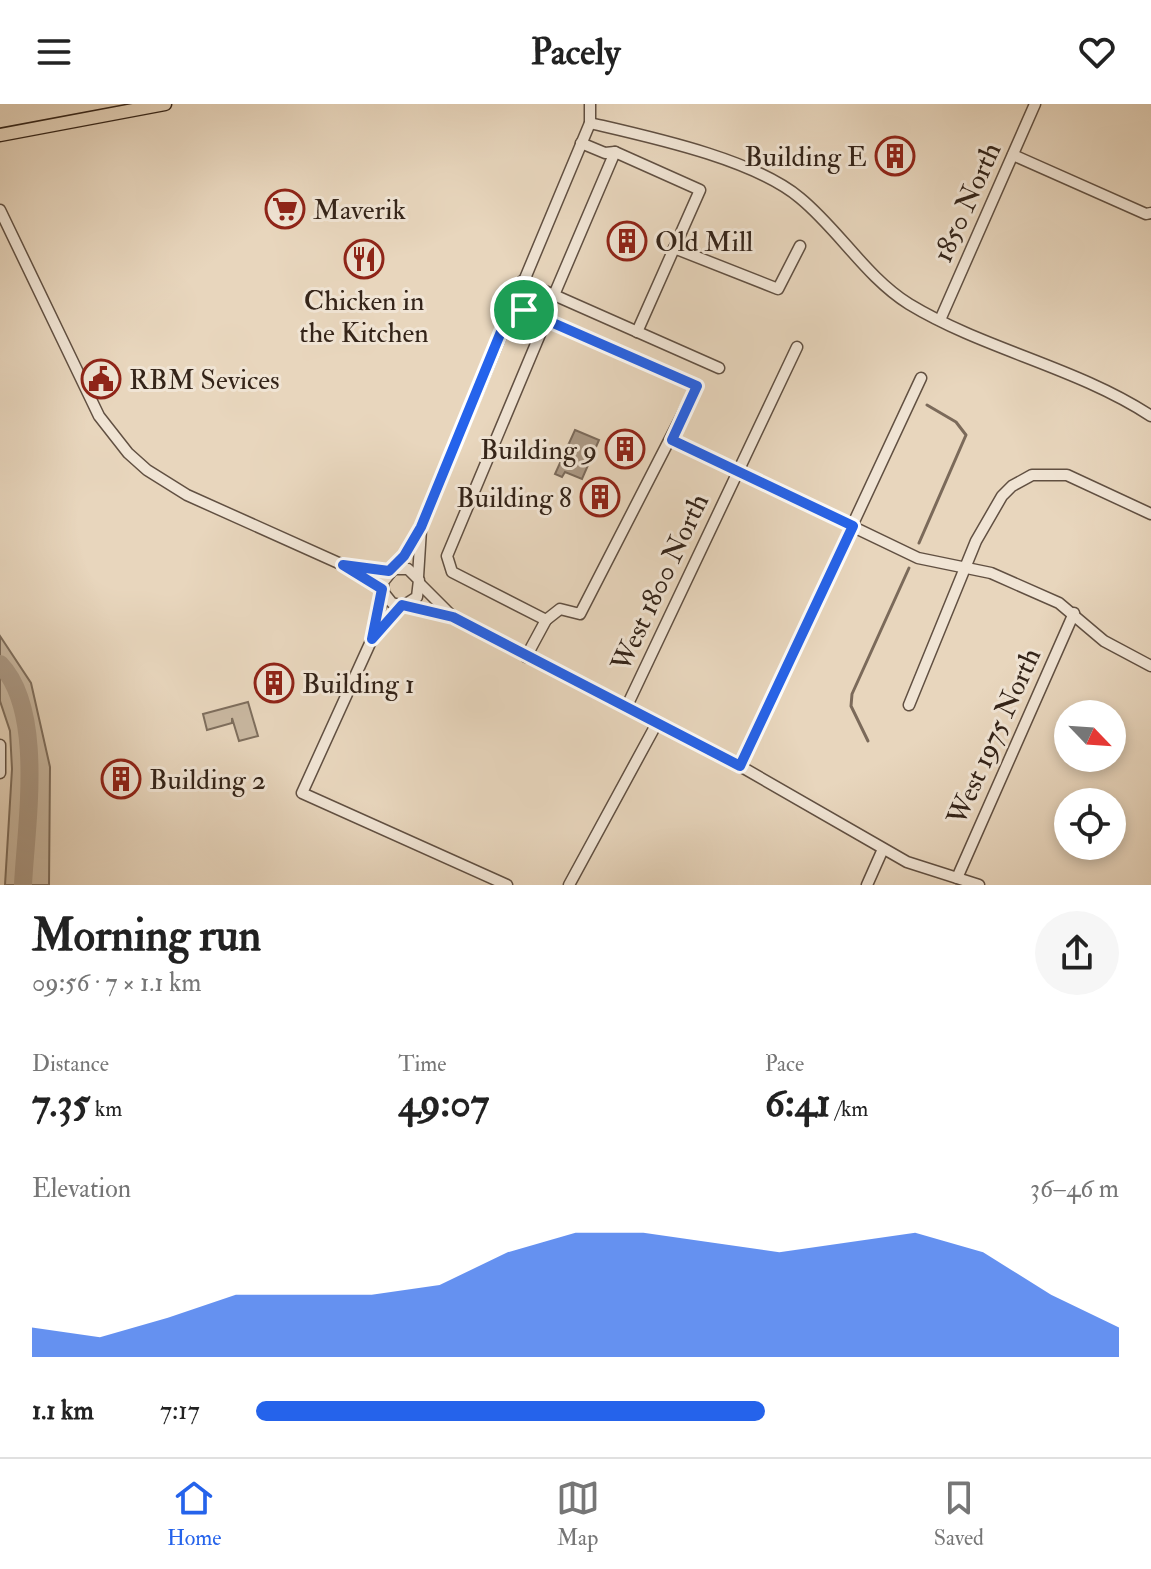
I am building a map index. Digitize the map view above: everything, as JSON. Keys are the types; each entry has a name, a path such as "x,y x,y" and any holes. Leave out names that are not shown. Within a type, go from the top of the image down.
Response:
{"main road":[{"path":"0,135 165,104"}],"street":[{"path":"507,885 302,793 372,639 383,591 392,570 421,527 590,123 590,104"},
{"name":"1850 North","path":"940,320 1035,104"},
{"path":"590,123 714,158 774,180 804,201 893,292 940,320 1113,393 1151,416"},
{"path":"581,143 605,153 615,152 700,190 637,332"},
{"path":"554,295 615,152"},
{"path":"1013,155 1146,214 1151,213"},
{"path":"0,210 99,416 128,453 147,470 187,495 343,565 383,591 392,603 453,617 740,766 907,862 979,885"},
{"path":"674,248 778,289 800,246"},
{"path":"522,281 719,368"},
{"path":"512,305 697,386 672,440 580,614 560,609 546,620 526,657"},
{"path":"546,320 447,556 452,572 546,620"},
{"name":"West 1800 North","path":"626,708 797,347"},
{"path":"740,766 921,378"},
{"path":"672,440 918,558 991,573 1059,603 1104,641 1151,666"},
{"path":"909,705 965,569 1002,496 1032,475 1067,475 1151,514"},
{"path":"372,639 404,605 417,597 421,527"},
{"path":"343,565 408,569 453,617"},
{"name":"West 1975 North","path":"957,878 1074,613"},
{"path":"569,885 657,723"},
{"path":"0,745 0,773"},
{"path":"867,885 883,849"}],"shaded area":[{"path":"575,430 599,440 582,479 565,472 562,477 555,474"},
{"path":"0,636 31,683 50,767 49,885 5,885 12,769 10,731 0,701"},
{"path":"248,702 258,736 239,741 232,718 232,723 207,730 203,714"}],"waterway":[{"path":"919,543 966,435 956,422 927,405"},
{"path":"868,741 851,706 852,694 909,568"},
{"path":"0,664 14,684 28,738 29,801 23,885"}],"place":[{"name":"Building E","path":"895,156"},
{"name":"Maverik","path":"285,209"},
{"name":"Old Mill","path":"627,241"},
{"name":"Chicken in the Kitchen","path":"364,259"},
{"name":"RBM Sevices","path":"101,379"},
{"name":"Building 9","path":"625,449"},
{"name":"Building 8","path":"600,497"},
{"name":"Building 1","path":"274,683"},
{"name":"Building 2","path":"121,779"}],"route":[{"path":"512,305 524,310 697,386 672,440 853,526 740,766 453,617 402,605 372,639 384,593 343,565 389,571 404,556 421,527 512,305"}]}
